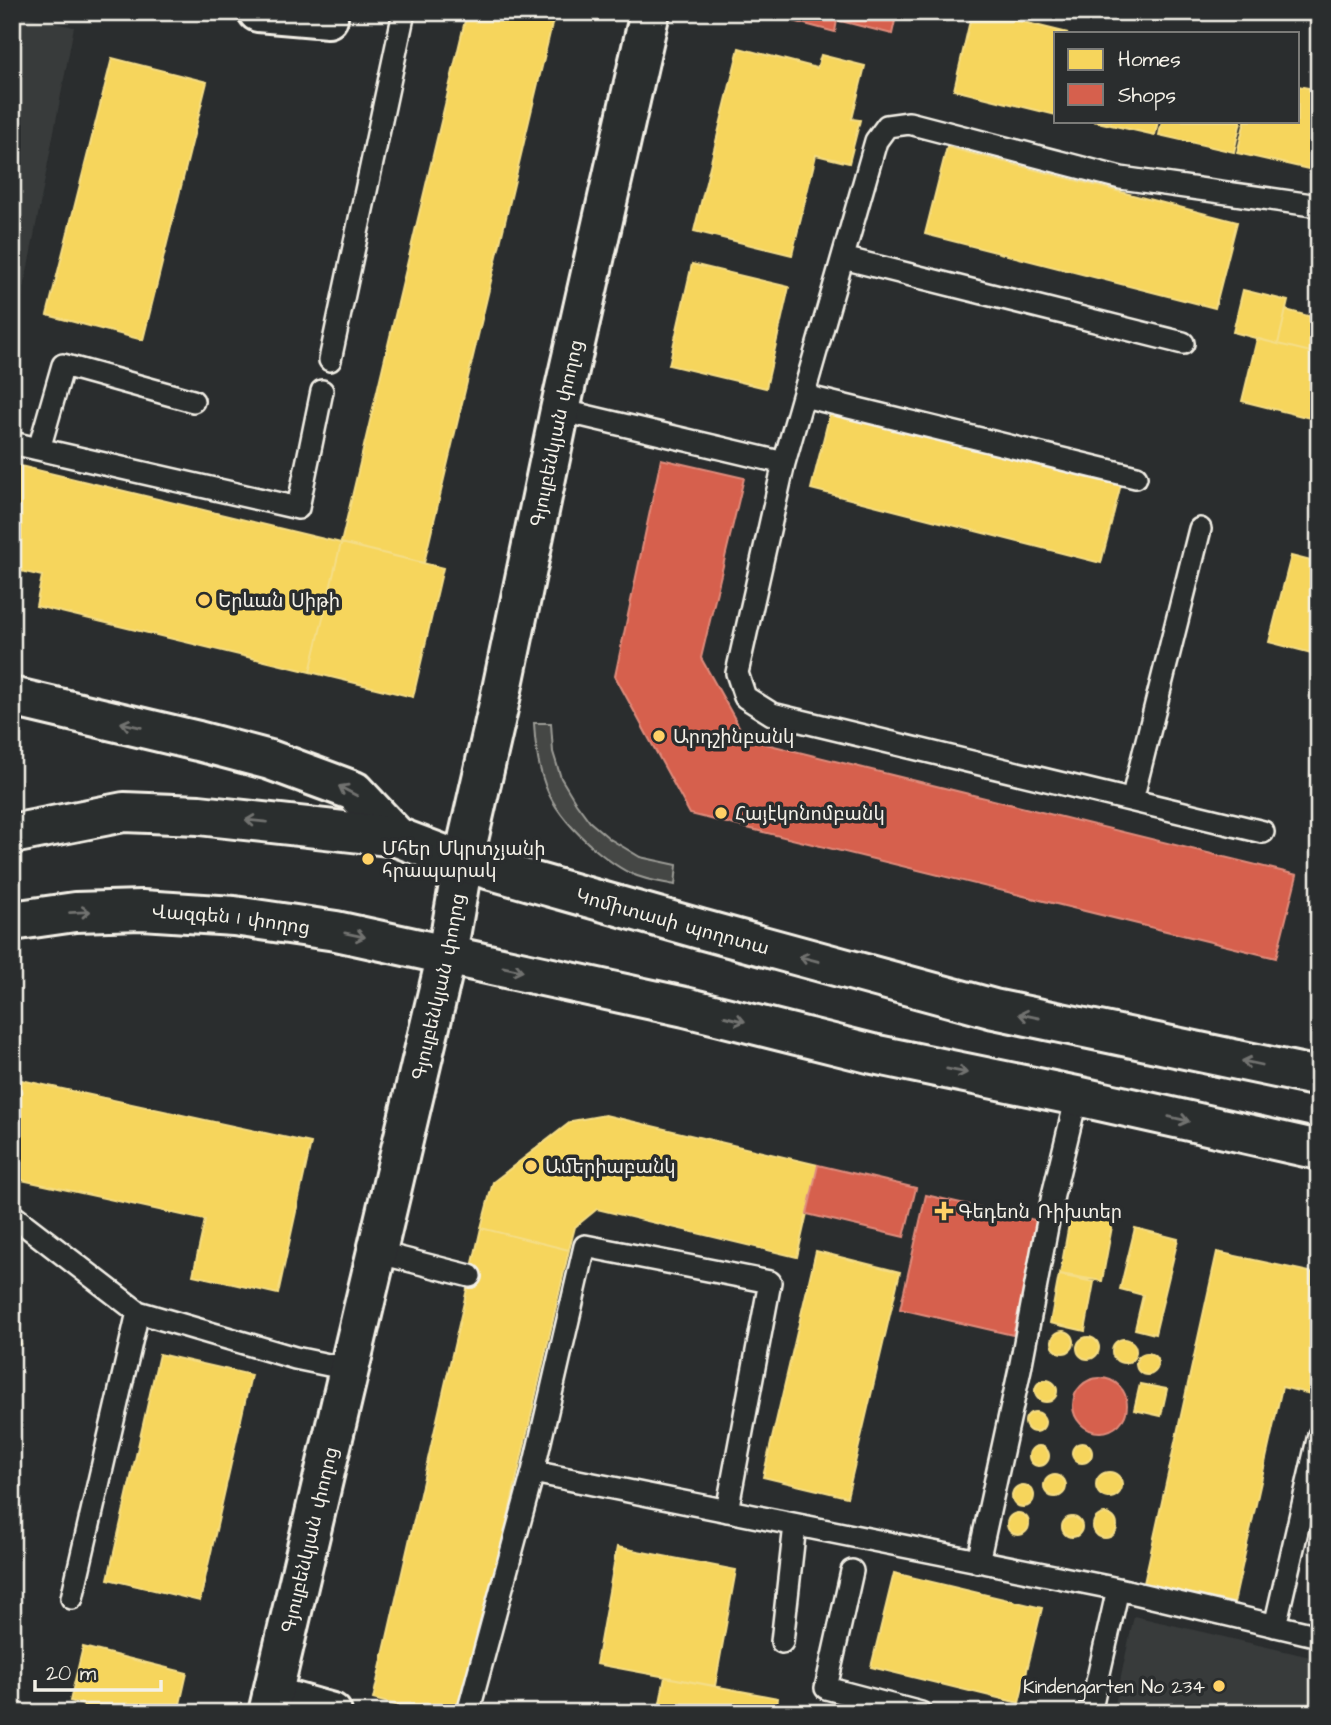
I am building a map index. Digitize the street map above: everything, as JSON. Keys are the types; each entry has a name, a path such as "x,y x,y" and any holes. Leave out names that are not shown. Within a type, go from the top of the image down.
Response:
{"main road":[{"name":"Գյուլբենկյան փողոց","path":"270,1705 447,954 463,862 502,691 560,410 650,12"},
{"path":"278,13 330,15"},
{"name":"Կոմիտասի պողոտա","path":"12,697 271,760 354,791 397,837 463,862 994,1009 1319,1077"},
{"path":"12,834 124,812 199,815 397,837"},
{"name":"Վազգեն I փողոց","path":"12,921 75,912 142,910 234,916 336,931 447,954"},
{"path":"447,954 685,1007 873,1054 1319,1150"},
{"path":"270,1705 332,1713"}],"lane":[{"path":"330,360 404,12"},
{"path":"1263,832 772,714 745,697 737,673 784,463 876,141 887,126 909,123 1121,178 1319,206"},
{"path":"843,258 1183,343"},
{"path":"39,449 63,365 194,401"},
{"path":"12,443 298,508 322,391"},
{"path":"803,396 1136,477"},
{"path":"560,410 784,463"},
{"path":"1132,800 1200,529"},
{"path":"978,1562 1020,1369 1053,1195 1077,1096"},
{"path":"12,1215 138,1312 295,1358 348,1369"},
{"path":"468,1713 533,1472 565,1299 585,1246 770,1282 727,1511"},
{"path":"376,1252 470,1276"},
{"path":"72,1598 138,1312"},
{"path":"1275,1626 1319,1435"},
{"path":"533,1472 1118,1589 1319,1636"},
{"path":"782,1642 795,1525"},
{"path":"852,1571 826,1688 920,1713"},
{"path":"1090,1713 1118,1589"}],"shaded area":[{"path":"12,14 74,27 12,351"},
{"path":"534,723 551,723 553,752 561,778 590,822 610,839 640,857 677,865 675,885 642,878 623,869 596,850 567,822 543,779 538,762"},
{"name":"Kindengarten No 234","path":"1134,1616 1319,1659 1319,1713 1113,1713"}],"building: Homes":[{"path":"467,12 522,12 553,20 424,563 341,543"},
{"path":"972,12 982,12 1064,32 1054,32 1054,115 954,90"},
{"path":"739,48 817,68 821,55 865,66 852,119 860,120 849,163 816,155 792,255 694,231"},
{"path":"112,58 207,82 143,340 47,315"},
{"path":"1300,86 1319,90 1319,142 1313,170 1237,153 1245,122 1300,122"},
{"path":"1097,122 1158,122 1155,135"},
{"path":"1162,122 1241,122 1234,152 1159,135"},
{"path":"947,147 1237,222 1215,308 925,234"},
{"path":"692,264 789,287 766,388 669,365"},
{"path":"1243,290 1288,301 1278,344 1233,332"},
{"path":"1286,310 1319,319 1319,354 1278,344"},
{"path":"1257,339 1319,354 1319,400 1314,419 1242,401"},
{"path":"831,409 1121,484 1101,563 811,489"},
{"path":"12,464 341,543 310,672 36,606 42,576 12,569"},
{"path":"341,543 443,568 413,697 310,672"},
{"path":"1291,556 1319,563 1319,655 1269,642"},
{"path":"12,1078 311,1143 278,1294 193,1275 205,1220 12,1178"},
{"path":"605,1115 818,1165 797,1257 597,1209 575,1227 569,1250 481,1228 493,1182 572,1121"},
{"path":"1071,1213 1113,1221 1102,1281 1060,1274"},
{"path":"481,1228 569,1250 463,1713 426,1713 373,1699"},
{"path":"1135,1228 1178,1239 1155,1334 1135,1329 1143,1295 1120,1289"},
{"path":"816,1251 900,1272 847,1497 763,1477"},
{"path":"1217,1252 1319,1274 1319,1396 1282,1387 1234,1603 1144,1583"},
{"path":"1059,1275 1094,1282 1085,1331 1050,1323"},
{"path":"12,1327 21,1344 12,1349"},
{"path":"1063,1331 1071,1334 1074,1342 1071,1350 1063,1353 1055,1350 1052,1342 1055,1334"},
{"path":"1088,1337 1096,1340 1099,1348 1096,1356 1088,1359 1080,1356 1077,1348 1080,1340"},
{"path":"1124,1339 1135,1346 1136,1351 1129,1362 1124,1363 1113,1356 1112,1351 1119,1340"},
{"path":"1147,1353 1155,1356 1158,1364 1155,1372 1147,1375 1139,1372 1136,1364 1139,1356"},
{"path":"159,1354 251,1375 200,1601 108,1579"},
{"path":"1046,1380 1054,1383 1057,1391 1054,1399 1046,1402 1038,1399 1035,1391 1038,1383"},
{"path":"1140,1384 1167,1389 1161,1416 1134,1410"},
{"path":"1031,1412 1039,1412 1045,1422 1039,1432 1031,1432 1025,1426 1025,1418"},
{"path":"1082,1443 1089,1446 1092,1453 1089,1460 1082,1463 1075,1460 1072,1453 1075,1446"},
{"path":"1039,1446 1046,1449 1049,1456 1046,1463 1039,1466 1032,1463 1029,1456 1032,1449"},
{"path":"1109,1472 1118,1476 1122,1485 1118,1494 1109,1498 1100,1494 1096,1485 1100,1476"},
{"path":"1055,1475 1063,1478 1066,1486 1063,1494 1055,1497 1047,1494 1044,1486 1047,1478"},
{"path":"1023,1485 1031,1488 1034,1496 1031,1504 1023,1507 1015,1504 1012,1496 1015,1488"},
{"path":"1018,1513 1026,1516 1029,1524 1026,1532 1018,1535 1010,1532 1007,1524 1010,1516"},
{"path":"1105,1514 1113,1518 1117,1526 1113,1534 1105,1538 1097,1534 1093,1526 1097,1518"},
{"path":"1072,1517 1079,1520 1082,1527 1079,1534 1072,1537 1065,1534 1062,1527 1065,1520"},
{"path":"617,1547 736,1570 715,1686 596,1664"},
{"path":"894,1573 1042,1608 1019,1703 871,1667"},
{"path":"83,1647 187,1673 178,1713 82,1713 84,1705 70,1701"},
{"path":"665,1677 778,1698 776,1713 658,1713"}],"building: Shops":[{"path":"759,12 897,12 892,34 837,20 835,32"},
{"path":"661,459 744,478 701,658 746,739 1297,875 1276,958 690,814 615,676"},
{"path":"818,1165 916,1188 904,1237 807,1214"},
{"path":"926,1195 1039,1221 1013,1335 900,1309"},
{"path":"1105,1378 1115,1382 1123,1390 1127,1405 1123,1420 1115,1428 1095,1432 1085,1428 1077,1420 1073,1400 1077,1390 1085,1382"}],"place":[{"name":"Երևան Սիթի","path":"204,600"},
{"name":"Արդշինբանկ","path":"659,736"},
{"name":"Հայէկոնոմբանկ","path":"721,813"},
{"name":"Մհեր Մկրտչյանի հրապարակ","path":"368,859"},
{"name":"Ամերիաբանկ","path":"531,1166"},
{"name":"Գեդեոն Ռիխտեր","path":"944,1211"},
{"name":"Kindengarten No 234","path":"1219,1686"}]}
